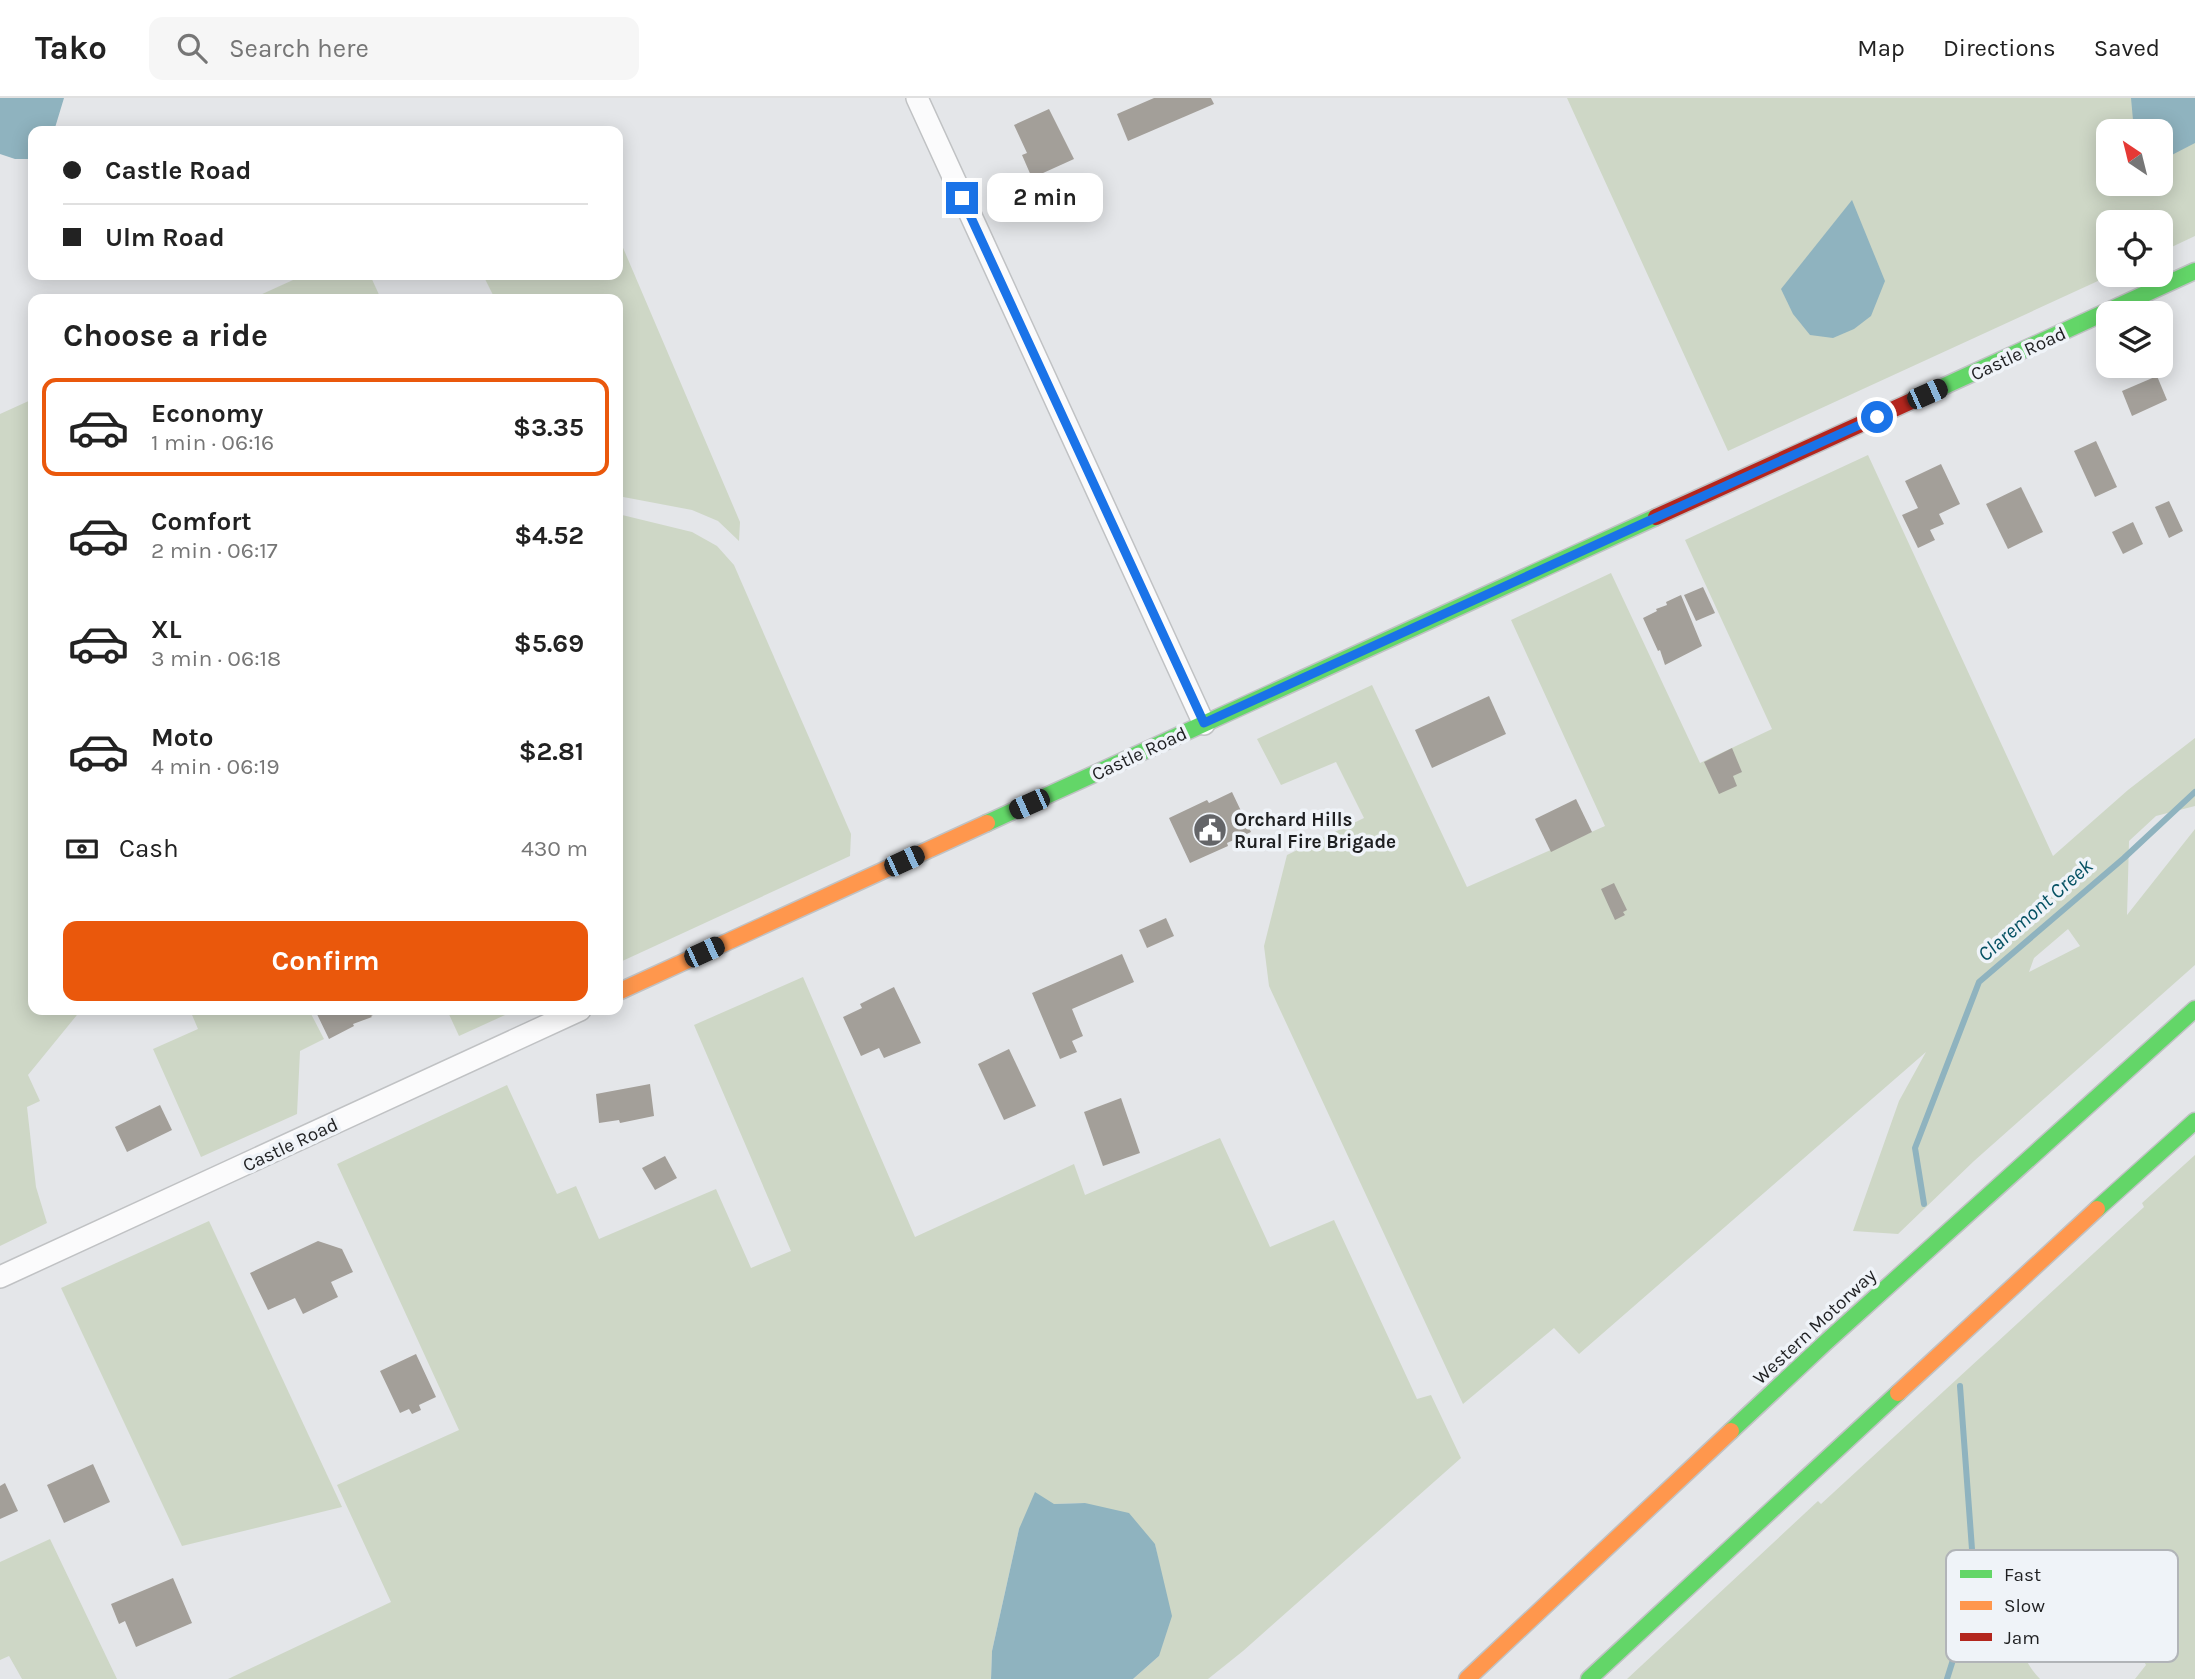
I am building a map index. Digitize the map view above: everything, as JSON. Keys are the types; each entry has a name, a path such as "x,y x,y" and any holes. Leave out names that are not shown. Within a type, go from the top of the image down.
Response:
{"main road":[{"name":"Castle Road","path":"623,990 2195,271"},
{"name":"Western Motorway","path":"1467,1679 1825,1343 2195,1009"},
{"path":"1589,1679 2012,1286 2195,1121"}],"street":[{"path":"917,98 1204,723"},
{"name":"Castle Road","path":"0,1277 569,1015"}],"green space":[{"path":"1567,98 2195,98 2195,236 2173,246 2173,210 2096,210 2096,282 1728,451"},
{"path":"623,248 740,522 739,541 718,521 692,510 623,497 623,294 492,294 486,280 623,280"},
{"path":"293,280 372,280 379,294 262,294"},
{"path":"28,401 28,1015 77,1015 28,1075 40,1101 27,1107 36,1187 47,1223 0,1246 0,414"},
{"path":"1868,455 2053,856 2128,790 2195,738 2195,806 2156,816 2129,841 2127,915 2195,829 2195,965 1974,1161 1898,1234 1853,1231 1899,1101 1926,1052 1579,1354 1554,1328 1463,1404 1269,986 1264,946 1287,855 1364,818 1336,762 1281,785 1257,739 1372,685 1467,887 1605,826 1511,620 1611,573 1700,763 1772,729 1685,540","holes":["2068,929 2080,946 2029,972 2034,958"]},
{"path":"623,515 692,532 717,546 734,565 851,834 850,856 623,961"},
{"path":"803,977 915,1237 1074,1164 1085,1195 1220,1138 1270,1247 1334,1220 1417,1399 1431,1395 1461,1458 1208,1679 1133,1679 1159,1656 1162,1579 1155,1544 1085,1503 1054,1504 1019,1529 992,1651 991,1679 228,1679 391,1602 337,1485 459,1430 337,1164 507,1085 557,1194 576,1186 599,1239 716,1189 751,1268 791,1251 694,1025"},
{"path":"192,1015 312,1015 324,1039 300,1051 297,1114 201,1157 153,1049 198,1029"},
{"path":"449,1015 505,1015 459,1036"},
{"path":"2195,1155 2195,1679 2135,1679 2146,1665 2144,1662 2178,1662 2178,1550 1946,1550 1946,1662 2028,1662 2040,1679 1627,1679 1818,1501 1821,1504 2144,1207 2142,1203"},
{"path":"209,1221 342,1507 182,1546 61,1288"},
{"path":"50,1539 117,1679 22,1679 9,1656 0,1660 0,1562"}],"water":[{"path":"0,98 64,98 56,126 28,126 28,159 15,159 0,154"},
{"path":"2131,98 2195,98 2195,143 2174,154 2174,119 2133,119"},
{"path":"1852,200 1885,281 1871,316 1854,329 1833,338 1810,335 1793,314 1781,289"},
{"path":"1035,1492 1054,1504 1085,1503 1129,1513 1155,1544 1172,1616 1159,1656 1133,1679 991,1679 992,1651 1019,1529"}],"building":[{"path":"1154,98 1211,98 1214,104 1128,141 1117,114"},
{"path":"1049,109 1074,159 1032,178 1022,155 1027,153 1014,125"},
{"path":"2158,378 2167,400 2132,416 2122,391"},
{"path":"2096,441 2117,487 2095,497 2074,451"},
{"path":"1941,464 1960,504 1939,514 1944,524 1930,530 1935,540 1918,548 1902,515 1918,508 1905,481"},
{"path":"2021,487 2043,532 2008,549 1986,504"},
{"path":"2169,501 2183,531 2169,538 2155,507"},
{"path":"2133,522 2143,544 2123,554 2112,532"},
{"path":"1703,587 1715,613 1696,621 1684,595"},
{"path":"1681,595 1702,646 1665,665 1643,618"},
{"path":"1489,696 1506,734 1432,768 1415,730"},
{"path":"1732,748 1742,772 1733,776 1737,786 1719,794 1704,762"},
{"path":"1232,792 1251,832 1190,863 1169,818 1207,800 1209,803"},
{"path":"1576,799 1592,832 1551,852 1535,819"},
{"path":"1614,883 1627,910 1623,912 1625,915 1615,920 1601,889"},
{"path":"1166,918 1174,936 1147,948 1139,930"},
{"path":"1122,954 1134,982 1072,1009 1083,1036 1072,1041 1077,1052 1060,1059 1032,993"},
{"path":"894,987 921,1043 884,1058 879,1048 861,1056 843,1017 862,1008 860,1004"},
{"path":"317,1015 373,1015 353,1024 354,1026 329,1039"},
{"path":"1009,1049 1036,1106 1004,1120 978,1064"},
{"path":"650,1084 654,1116 620,1123 619,1120 599,1123 596,1094"},
{"path":"1121,1098 1140,1153 1103,1166 1084,1112"},
{"path":"160,1105 172,1130 127,1152 115,1127"},
{"path":"665,1156 677,1178 655,1190 642,1168"},
{"path":"318,1241 342,1249 353,1272 331,1282 338,1297 303,1314 295,1298 268,1310 250,1273"},
{"path":"416,1354 436,1397 419,1405 421,1410 412,1414 409,1409 400,1413 380,1371"},
{"path":"93,1464 110,1502 64,1523 47,1485"},
{"path":"5,1483 18,1511 0,1519 0,1486"},
{"path":"173,1578 192,1623 136,1647 125,1621 119,1624 111,1604"}],"waterway":[{"name":"Claremont Creek","path":"1924,1204 1915,1148 1979,982 2124,858 2195,792"},
{"name":"Claremont Creek","path":"1960,1386 1972,1550"},
{"name":"Claremont Creek","path":"1947,1679 1952,1662"}],"traffic: fast":[{"path":"1938,389 2195,271"},
{"path":"987,823 1656,517"},
{"path":"1731,1431 2195,1009"},
{"path":"2097,1209 2195,1121"},
{"path":"1589,1679 1898,1393"}],"traffic: slow":[{"path":"623,990 987,823"},
{"path":"1898,1393 2097,1209"},
{"path":"1467,1679 1731,1431"}],"traffic: jam":[{"path":"1656,517 1938,389"}],"place":[{"name":"Orchard Hills Rural Fire Brigade","path":"1210,830"}],"route":[{"path":"962,198 1204,723 1877,417"}]}
